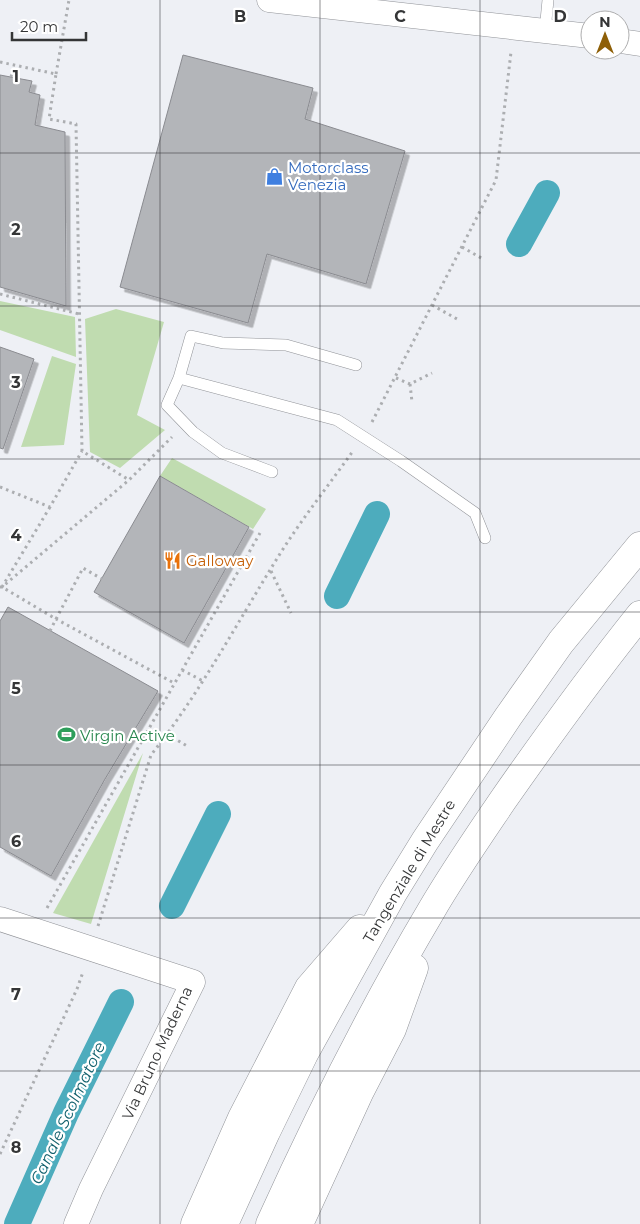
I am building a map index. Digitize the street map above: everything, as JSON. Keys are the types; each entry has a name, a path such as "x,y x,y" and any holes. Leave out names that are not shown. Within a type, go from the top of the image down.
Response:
{"highway":[{"name":"Tangenziale di Mestre","path":"224,1224 304,1054 393,893 425,841 561,642 640,546"},
{"path":"270,1224 304,1150 384,995 430,911 463,859 548,735 602,662 640,615"},
{"path":"195,1224 242,1118 309,988 393,893"},
{"path":"299,1224 360,1091 392,1029 412,974 430,911"}],"street":[{"path":"269,0 580,35"},
{"name":"Via Bruno Maderna","path":"0,919 194,982 76,1224"}],"lane":[{"path":"546,31 548,0"},
{"path":"272,472 222,454 185,424 167,405 179,378 191,336 223,343 286,345 356,365"},
{"path":"179,378 337,420 401,461 475,513 485,538"}],"path":[{"path":"0,592 1,587 82,451 76,124 48,119 68,0"},
{"path":"369,427 396,378 496,180 514,27"},
{"path":"0,62 56,74"},
{"path":"11,77 14,64"},
{"path":"462,247 483,259"},
{"path":"0,294 79,314"},
{"path":"432,305 457,319"},
{"path":"396,378 410,384 432,373"},
{"path":"410,384 412,402"},
{"path":"1,587 129,480 185,424"},
{"path":"0,1154 77,989 151,755 203,681 278,557 356,446"},
{"path":"82,451 129,480"},
{"path":"0,487 50,507"},
{"path":"45,911 260,533"},
{"path":"50,631 83,568 102,579"},
{"path":"271,570 291,613"},
{"path":"1,587 174,684"},
{"path":"182,670 203,681"},
{"path":"167,734 186,746"}],"green space":[{"path":"0,301 75,317 76,357 0,330"},
{"path":"116,309 164,322 137,415 165,430 120,468 90,452 85,319"},
{"path":"52,356 76,364 64,445 21,447"},
{"path":"172,458 266,509 253,529 160,476"},
{"path":"143,753 91,924 53,913"}],"building":[{"name":"Motorclass Venezia","path":"183,55 313,88 305,119 405,151 366,284 267,254 248,323 120,287"},
{"path":"0,75 32,81 29,92 40,95 35,125 65,132 66,306 0,287"},
{"path":"0,347 34,359 3,449 0,448"},
{"name":"Galloway","path":"160,476 249,527 184,643 94,592"},
{"name":"Virgin Active","path":"8,607 158,691 105,779 51,876 0,847 0,621"}],"waterway":[{"name":"Canale Scolmatore","path":"519,244 547,193"},
{"name":"Canale Scolmatore","path":"337,596 377,514"},
{"name":"Canale Scolmatore","path":"172,906 218,814"},
{"name":"Canale Scolmatore","path":"17,1224 66,1113 121,1002"}],"place":[{"name":"Motorclass Venezia","path":"274,176"},
{"name":"Galloway","path":"172,560"},
{"name":"Virgin Active","path":"66,735"}]}
